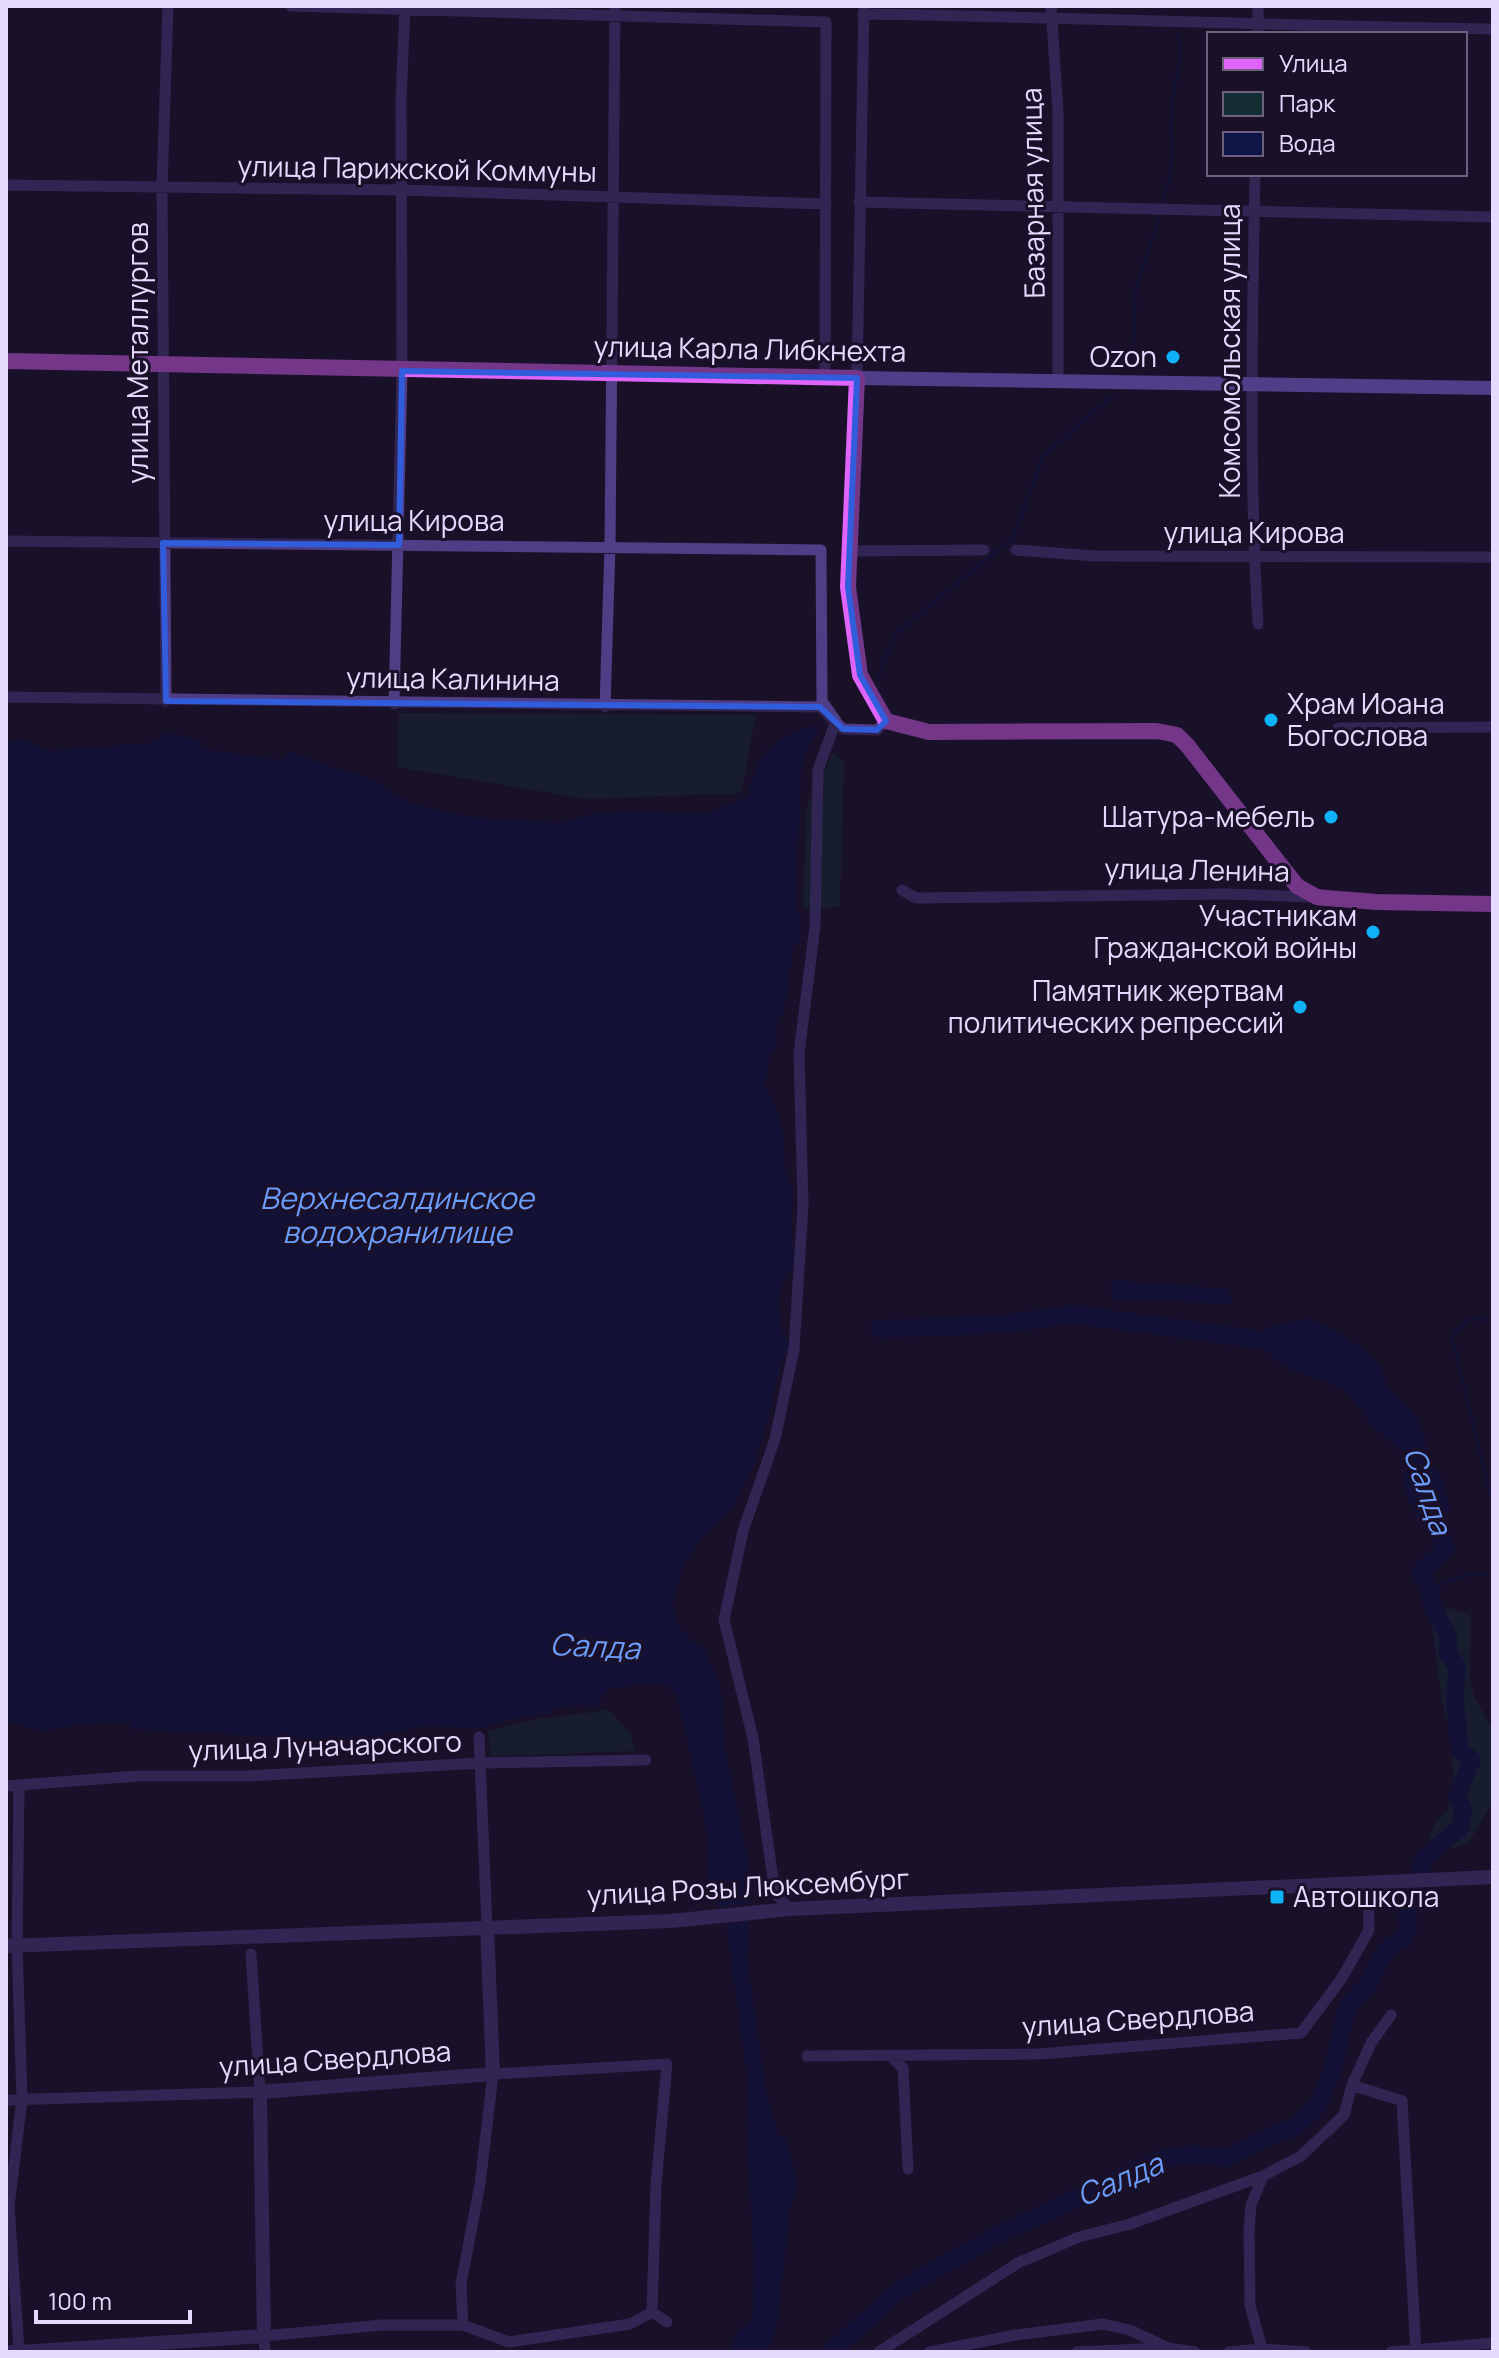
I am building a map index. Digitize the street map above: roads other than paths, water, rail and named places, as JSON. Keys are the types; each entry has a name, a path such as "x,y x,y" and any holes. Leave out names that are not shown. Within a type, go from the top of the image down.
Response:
{"main road":[{"name":"улица Карла Либкнехта","path":"6,361 402,371 1493,388"},
{"path":"857,378 848,587 860,675 886,721 929,732 1157,731 1177,735 1213,774 1297,886 1317,897"},
{"name":"улица Ленина","path":"1317,897 1377,902 1493,904"}],"street":[{"name":"улица Металлургов","path":"166,701 162,188 168,6"},
{"path":"291,6 615,11 826,22 825,377"},
{"path":"1258,6 1258,30"},
{"path":"394,704 402,371 401,100 405,8"},
{"path":"857,378 864,10 1051,11 1258,30 1493,29"},
{"path":"605,707 610,546 615,11"},
{"name":"Базарная улица","path":"1051,11 1058,113 1058,380"},
{"name":"Комсомольская улица","path":"1255,176 1252,385 1258,624"},
{"name":"улица Парижской Коммуны","path":"6,185 402,190 826,204"},
{"path":"859,202 1493,217"},
{"name":"улица Кирова","path":"6,541 821,550 822,701 836,721"},
{"path":"849,551 984,550"},
{"name":"улица Кирова","path":"1016,550 1095,556 1493,557"},
{"name":"улица Калинина","path":"6,697 605,707 820,707 843,729 877,730 886,721"},
{"path":"790,1909 775,1893 753,1738 724,1620 743,1531 775,1439 794,1349 803,1205 799,1053 815,926 818,770 836,721"},
{"path":"1338,728 1493,727"},
{"name":"улица Ленина","path":"902,890 916,898 1212,894 1317,897"},
{"path":"463,2325 461,2284 480,2184 493,2074 479,1737"},
{"name":"улица Луначарского","path":"12,1786 138,1776 248,1776 480,1763 646,1760"},
{"path":"12,1786 11,1946 22,2099 9,2206 15,2351 264,2336 382,2325 463,2325 508,2347 630,2324 652,2312 667,2322"},
{"name":"улица Розы Люксембург","path":"11,1946 671,1921 765,1910 1493,1877"},
{"name":"улица Свердлова","path":"807,2056 1039,2054 1301,2033 1342,1978 1369,1930 1368,1883"},
{"path":"251,1954 260,2092 265,2352"},
{"path":"879,2352 1018,2263 1079,2237 1130,2224 1263,2176 1301,2156 1344,2115 1352,2085 1371,2043 1391,2015"},
{"path":"890,2055 903,2068 908,2169"},
{"name":"улица Свердлова","path":"6,2100 260,2092 667,2064 656,2185 652,2312"},
{"path":"1352,2085 1402,2101 1416,2351"},
{"path":"1260,2351 1250,2305 1249,2230 1251,2205 1263,2176"},
{"path":"929,2352 1016,2335 1103,2324 1130,2330 1168,2348"},
{"path":"1391,2352 1493,2343"},
{"path":"1077,2352 1168,2348 1195,2352"},
{"path":"1229,2352 1306,2352"}],"water":[{"name":"Верхнесалдинское водохранилище","path":"818,726 817,734 804,753 801,774 795,909 801,918 800,941 794,944 784,1011 777,1020 777,1049 770,1056 765,1086 782,1123 786,1177 793,1191 791,1227 795,1262 783,1281 778,1301 782,1333 790,1344 777,1376 768,1421 753,1467 734,1506 701,1539 683,1566 673,1602 678,1626 693,1642 704,1648 718,1678 728,1764 752,1880 751,1891 747,1892 750,1903 716,1907 714,1897 707,1889 708,1848 704,1815 677,1696 667,1685 659,1683 610,1688 601,1698 600,1707 557,1707 549,1714 508,1720 485,1728 424,1726 352,1741 132,1729 129,1722 93,1723 42,1731 11,1722 6,1724 6,742 23,739 48,751 150,743 166,733 202,740 201,749 281,760 292,752 375,779 386,789 416,805 471,817 561,823 591,814 706,814 747,796 759,762 775,743 796,732"},
{"path":"1111,1280 1229,1289 1233,1304 1112,1299"},
{"path":"1078,1306 1092,1306 1132,1322 1121,1326 1079,1321 1073,1319 1071,1314"},
{"path":"1307,1318 1346,1337 1379,1365 1387,1385 1423,1429 1425,1437 1418,1449 1399,1450 1372,1425 1345,1391 1280,1364 1271,1355 1265,1344 1265,1329"},
{"path":"1428,1461 1440,1476 1450,1511 1444,1518 1418,1522 1401,1480 1404,1473 1420,1468"},
{"path":"748,1921 747,1959 766,2092 778,2135 787,2141 798,2187 790,2209 773,2338 766,2352 729,2352 737,2332 753,2318 754,2259 746,2122 749,2089 726,1924"}],"waterway":[{"path":"1163,200 1170,178 1171,117 1180,55 1178,35"},
{"path":"1124,367 1133,358 1136,288 1158,219"},
{"path":"878,678 895,634 1013,538 1043,456 1112,396"},
{"name":"Салда","path":"879,1329 1005,1324 1071,1314 1263,1340 1288,1347"},
{"path":"1493,1320 1469,1319 1452,1337 1493,1506"},
{"name":"Салда","path":"831,2352 901,2289 999,2234 1164,2158 1193,2154 1226,2158 1295,2127 1318,2105 1332,2073 1347,2007 1370,1982 1389,1947 1403,1939 1408,1928 1407,1905 1413,1897 1424,1858 1461,1827 1463,1809 1457,1795 1472,1760 1460,1751 1455,1702 1457,1666 1448,1654 1448,1637 1420,1573 1446,1548 1433,1519 1418,1449 1403,1432"},
{"path":"1429,1589 1470,1574 1487,1574"}],"place":[{"name":"Ozon","path":"1173,357"},
{"name":"Храм Иоана Богослова","path":"1271,720"},
{"name":"Шатура-мебель","path":"1331,817"},
{"name":"Участникам Гражданской войны","path":"1373,932"},
{"name":"Памятник жертвам политических репрессий","path":"1300,1007"},
{"name":"Автошкола","path":"1277,1897"}]}
